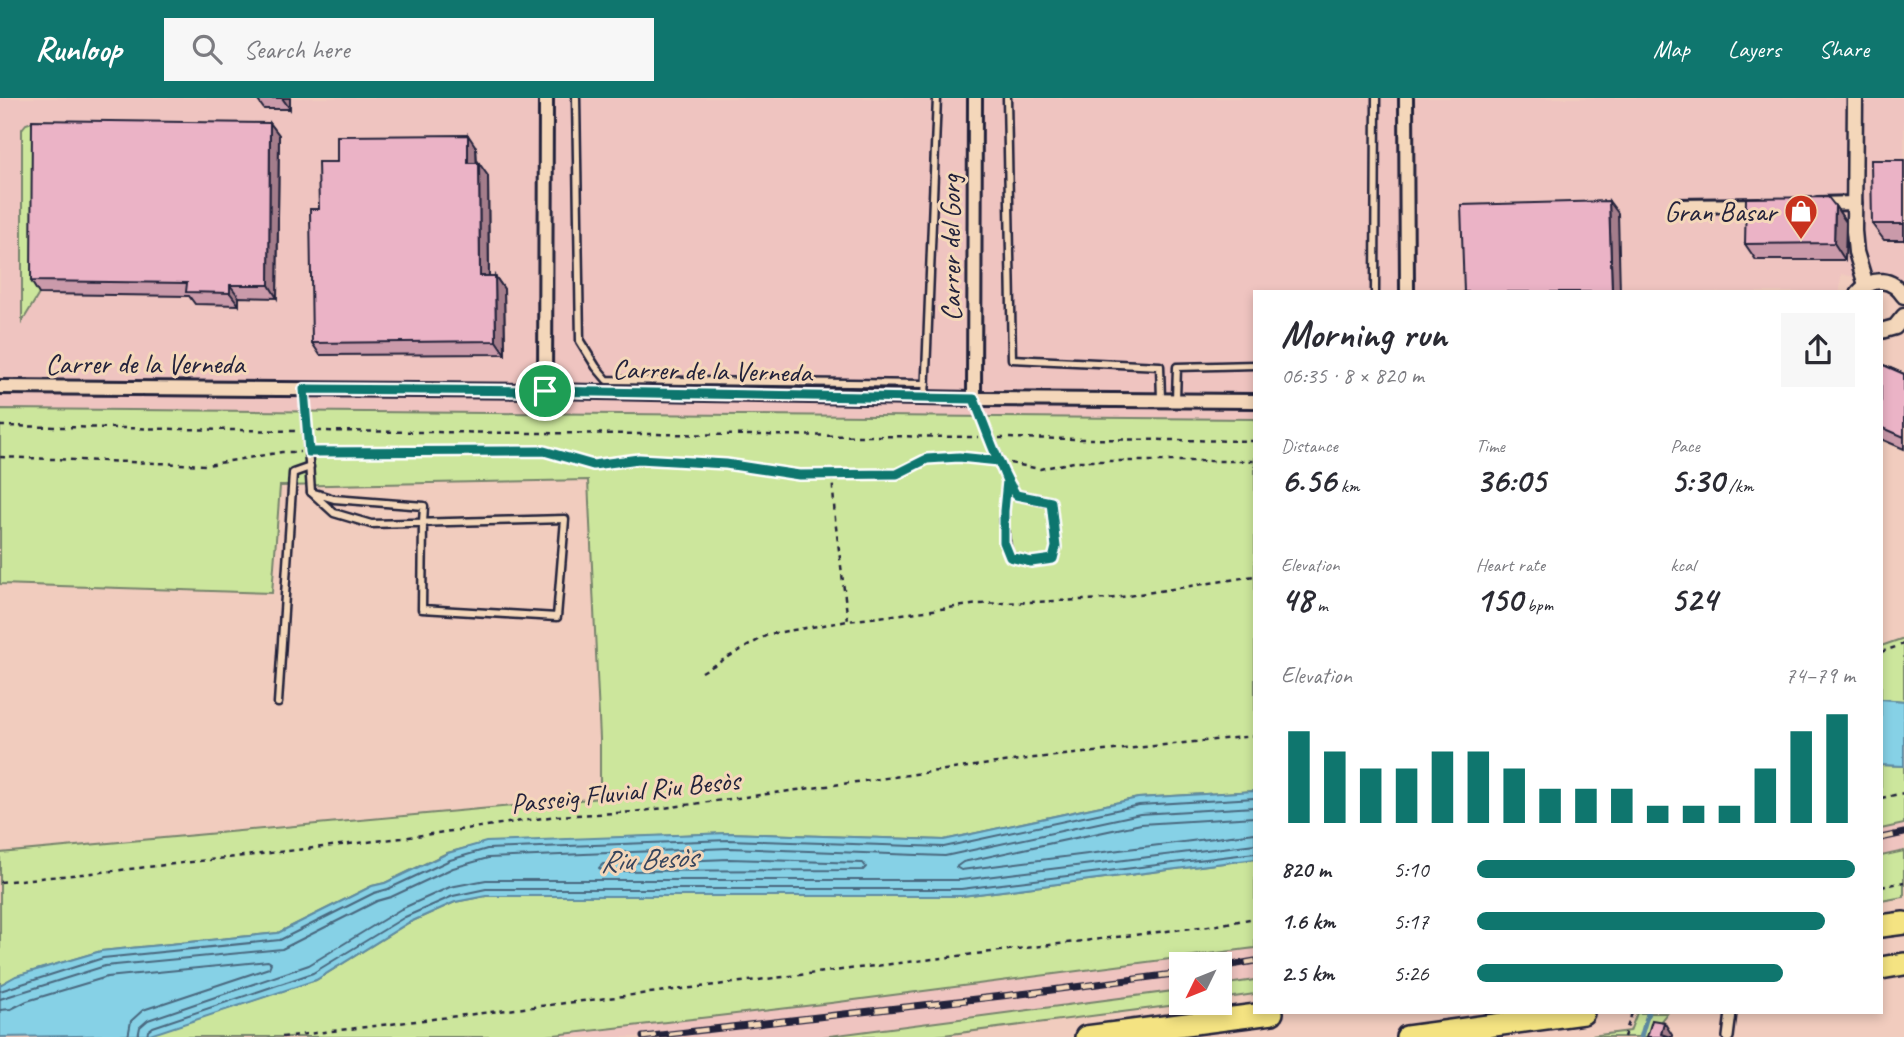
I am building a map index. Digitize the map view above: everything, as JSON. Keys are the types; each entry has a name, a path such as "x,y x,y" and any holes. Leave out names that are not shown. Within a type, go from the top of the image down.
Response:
{"highway":[{"path":"1883,926 1904,922"},
{"path":"1883,968 1904,964"},
{"path":"1086,1037 1264,1014"},
{"path":"1407,1037 1576,1014"}],"street":[{"path":"545,391 546,98"},
{"name":"Carrer del Gorg","path":"974,399 975,98"},
{"path":"1406,98 1407,290"},
{"path":"1855,98 1856,252 1863,288 1883,280 1902,291"},
{"path":"1800,204 1855,203"},
{"path":"1677,206 1773,205"},
{"path":"1884,331 1895,327 1904,316"},
{"path":"1884,331 1904,332"},
{"name":"Carrer de la Verneda","path":"0,387 1253,401"},
{"path":"1728,1037 1731,1014"}],"lane":[{"path":"576,98 580,341 607,380 926,384"},
{"path":"925,398 937,98"},
{"path":"1007,98 1012,359 1160,366 1161,399"},
{"path":"1375,290 1376,98"},
{"path":"1176,399 1177,367 1253,365"},
{"path":"304,389 311,492 334,513 371,524 423,522 565,519 558,617 422,609 423,522 424,506 334,499 311,492"},
{"path":"974,399 1007,481 1016,495 1051,502 1056,547 1053,559 1031,562 1010,557 1004,542 1007,481"},
{"path":"278,703 292,473 310,467"}],"path":[{"path":"0,426 1253,441"},
{"path":"0,457 207,465 282,452 544,451 593,465 639,459 726,464 799,475 897,474 927,459 959,457 1040,469 1078,461 1253,461"},
{"path":"832,474 848,621"},
{"path":"702,672 769,635 848,621 979,604 1108,599 1253,576"},
{"path":"1883,652 1904,644"},
{"name":"Passeig Fluvial Riu Besòs","path":"0,882 389,840 557,817 634,812 1034,758 1253,736"},
{"path":"1883,798 1904,793"},
{"path":"1883,887 1904,882"},
{"path":"282,1037 1217,925 1253,918"},
{"path":"1624,1037 1632,1014"}],"shaded area":[{"path":"0,98 1904,98 1904,288 1841,274 1840,290 1253,290 1253,419 0,409"},
{"path":"1904,824 1904,851 1883,856 1883,829"},
{"path":"1253,948 1253,980 1232,983 1232,952 1224,952"},
{"path":"1169,959 1169,992 822,1037 537,1037 831,1003"}],"green space":[{"path":"32,122 49,122 39,294 22,322 22,129"},
{"path":"0,409 1253,419 1253,791 1138,798 944,840 729,833 486,843 447,853 385,883 372,886 278,933 101,951 17,976 0,985 0,853 600,798 600,739 588,480 280,486 272,593 0,584"},
{"path":"1904,638 1904,701 1883,699 1883,645"},
{"path":"1883,765 1904,766 1904,824 1883,829"},
{"path":"1904,851 1904,897 1883,901 1883,856"},
{"path":"1253,859 1253,948 1224,952 1169,952 1169,959 831,1003 537,1037 141,1037 316,980 408,923 455,902 486,896 962,896"},
{"path":"1253,980 1253,994 1232,997 1232,983"},
{"path":"1169,992 1169,1006 928,1037 822,1037"},
{"path":"1637,1014 1666,1014 1653,1037 1583,1037 1630,1031"}],"water":[{"path":"1883,699 1904,701 1904,766 1883,765"},
{"name":"Riu Besòs","path":"1253,791 1253,859 962,896 486,896 455,902 408,923 316,980 150,1035 0,1037 0,985 16,976 101,951 278,933 372,886 385,883 448,853 486,842 729,833 944,840 1138,798"}],"building":[{"path":"32,120 270,123 269,285 230,285 230,293 186,292 187,283 31,281"},
{"path":"468,135 468,163 479,163 480,276 495,276 496,341 312,343 310,209 319,209 318,162 337,162 337,136"},
{"path":"1871,160 1904,160 1904,224 1872,224"},
{"path":"1828,197 1835,206 1834,243 1745,244 1746,198"},
{"path":"1609,201 1612,290 1464,290 1461,205"},
{"path":"1883,365 1904,374 1904,437 1883,428"},
{"path":"1652,1020 1664,1022 1661,1034 1670,1037 1647,1037"}],"waterway":[{"path":"1641,1037 1648,1014"}],"railway":[{"path":"1883,838 1904,833"},
{"path":"1232,965 1253,961"},
{"path":"643,1037 1169,975"}],"place":[{"name":"Gran Basar","path":"1801,241"}],"route":[{"path":"545,391 304,389 309,452 544,451 593,465 639,459 726,464 799,475 897,474 927,459 959,457 999,461 1007,481 1004,542 1010,557 1031,562 1053,559 1056,547 1051,502 1016,495 1007,481 999,461 974,399 545,391"}]}
